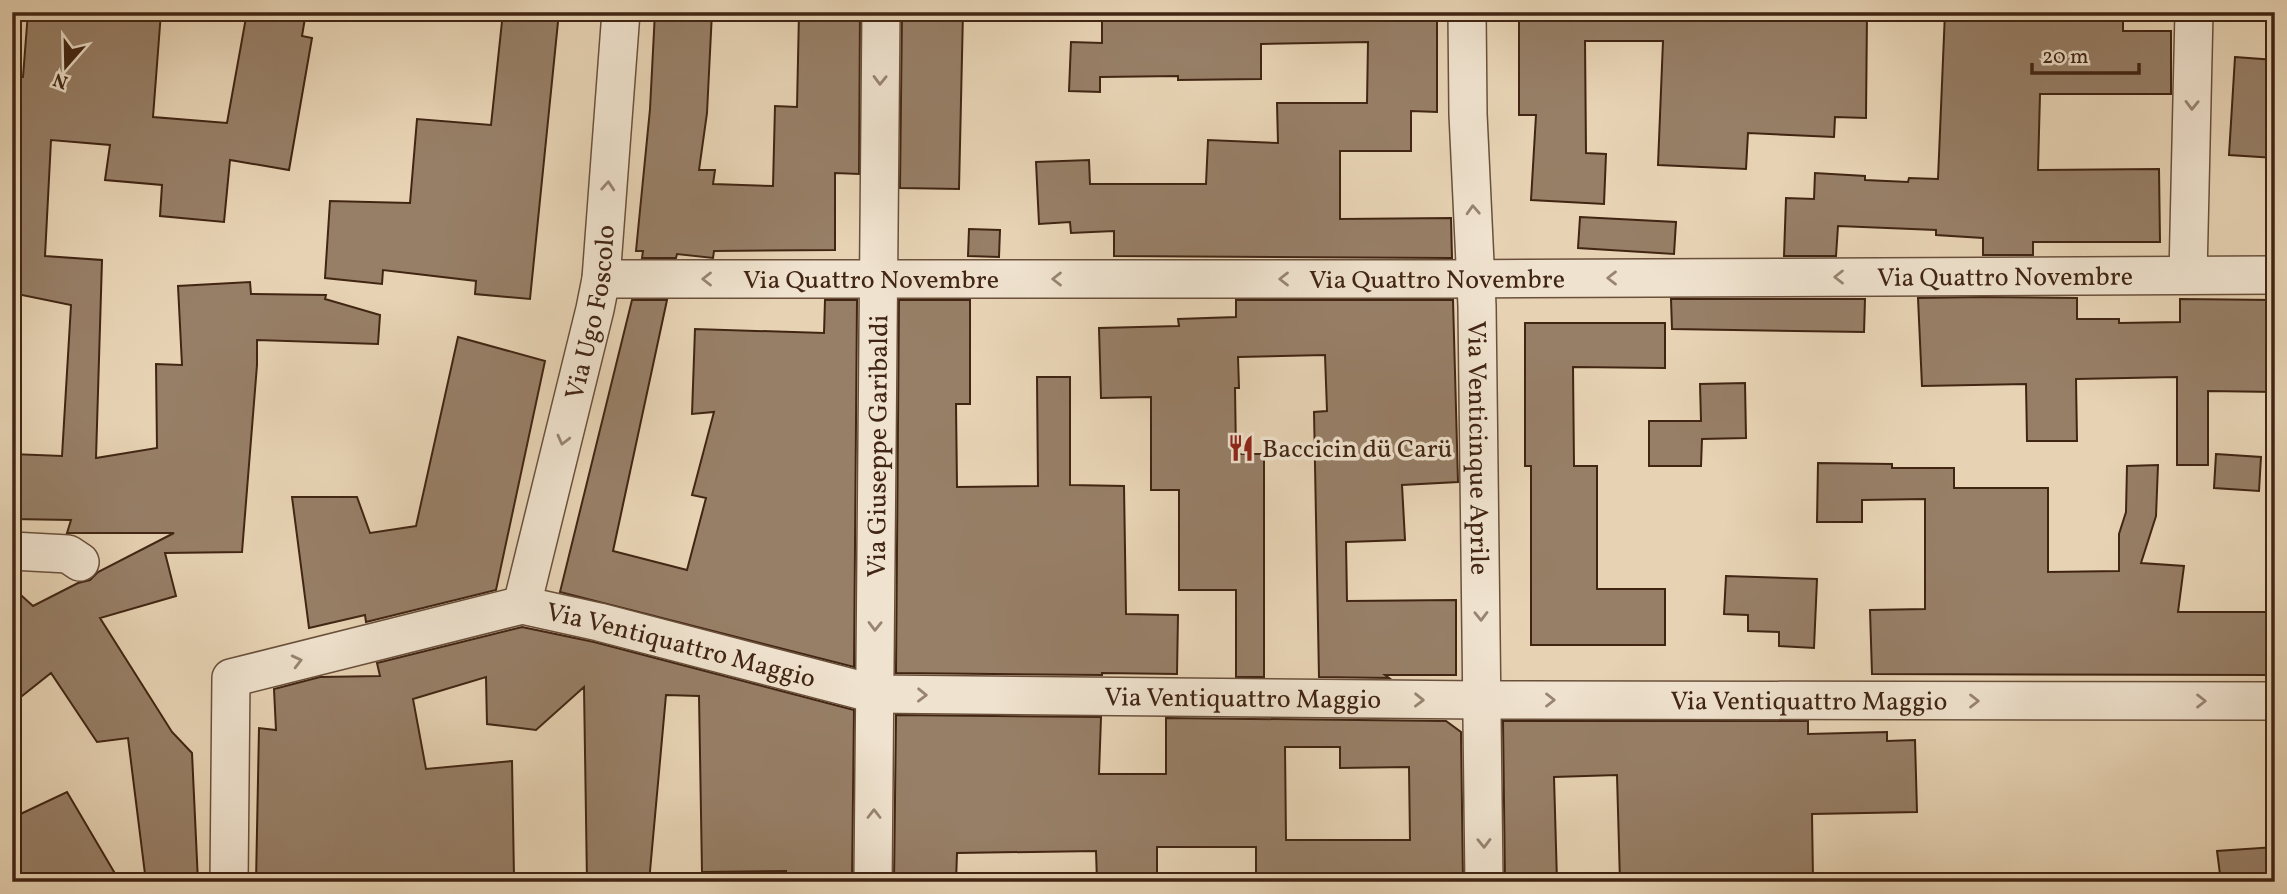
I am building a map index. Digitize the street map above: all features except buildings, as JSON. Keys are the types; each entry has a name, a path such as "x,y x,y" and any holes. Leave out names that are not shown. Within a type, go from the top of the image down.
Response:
{"street":[{"name":"Via Ugo Foscolo","path":"522,605 601,279 621,12"},
{"name":"Via Giuseppe Garibaldi","path":"873,882 881,12"},
{"name":"Via Venticinque Aprile","path":"1467,12 1475,278 1484,882"},
{"path":"2188,275 2194,12"},
{"name":"Via Quattro Novembre","path":"601,279 2275,275"},
{"path":"12,551 68,554 80,562"},
{"name":"Via Ventiquattro Maggio","path":"229,882 231,678 522,605 599,622 874,694 1482,700 2275,701"}],"place":[{"name":"Baccicin dü Carü","path":"1241,448"}]}
